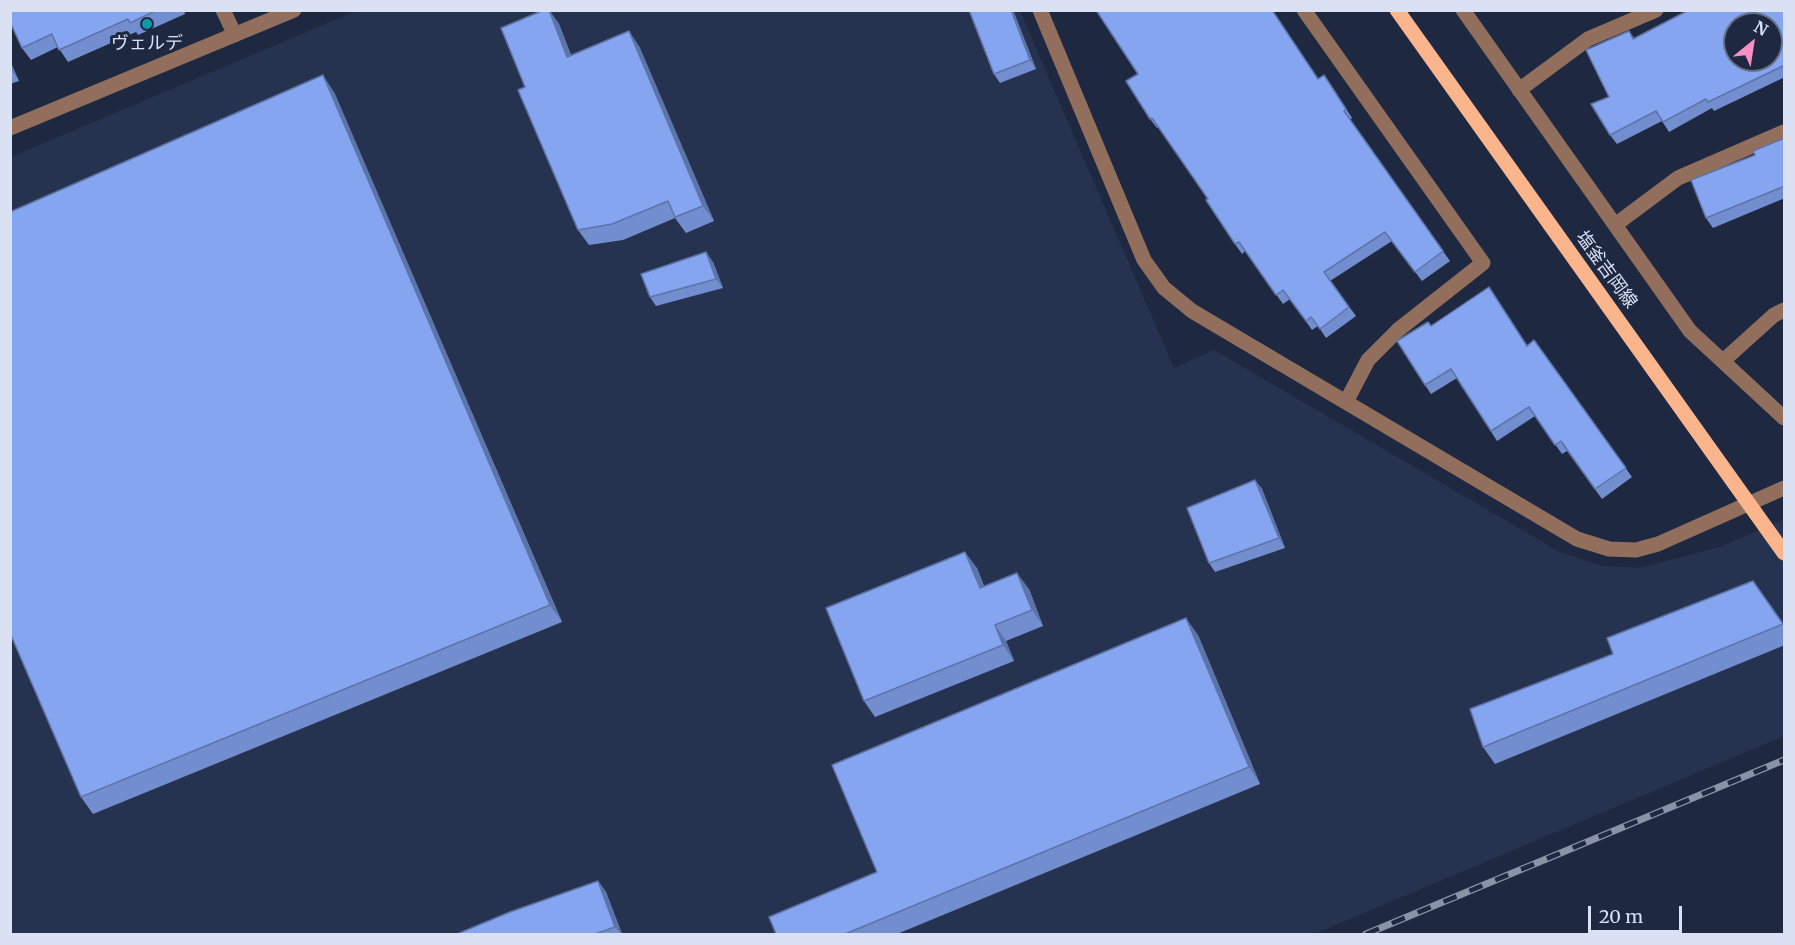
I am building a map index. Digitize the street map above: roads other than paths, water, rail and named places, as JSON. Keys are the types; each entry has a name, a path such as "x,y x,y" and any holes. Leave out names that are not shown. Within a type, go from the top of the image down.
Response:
{"main road":[{"name":"塩釜吉岡線","path":"1397,10 1785,553"}],"street":[{"path":"223,10 235,35"},
{"path":"10,128 294,10"},
{"path":"1040,10 1144,260 1164,288 1192,311 1577,539 1609,549 1636,550 1658,544 1785,488"},
{"path":"1304,10 1482,263 1398,330 1368,360 1346,402"},
{"path":"1463,10 1690,331 1785,418"},
{"path":"1520,90 1588,39 1656,10"},
{"path":"1615,225 1678,178 1785,132"},
{"path":"1723,361 1774,315 1785,310"}],"railway":[{"path":"1366,934 1784,760"}],"place":[{"name":"ヴェルデ","path":"147,24"}]}
